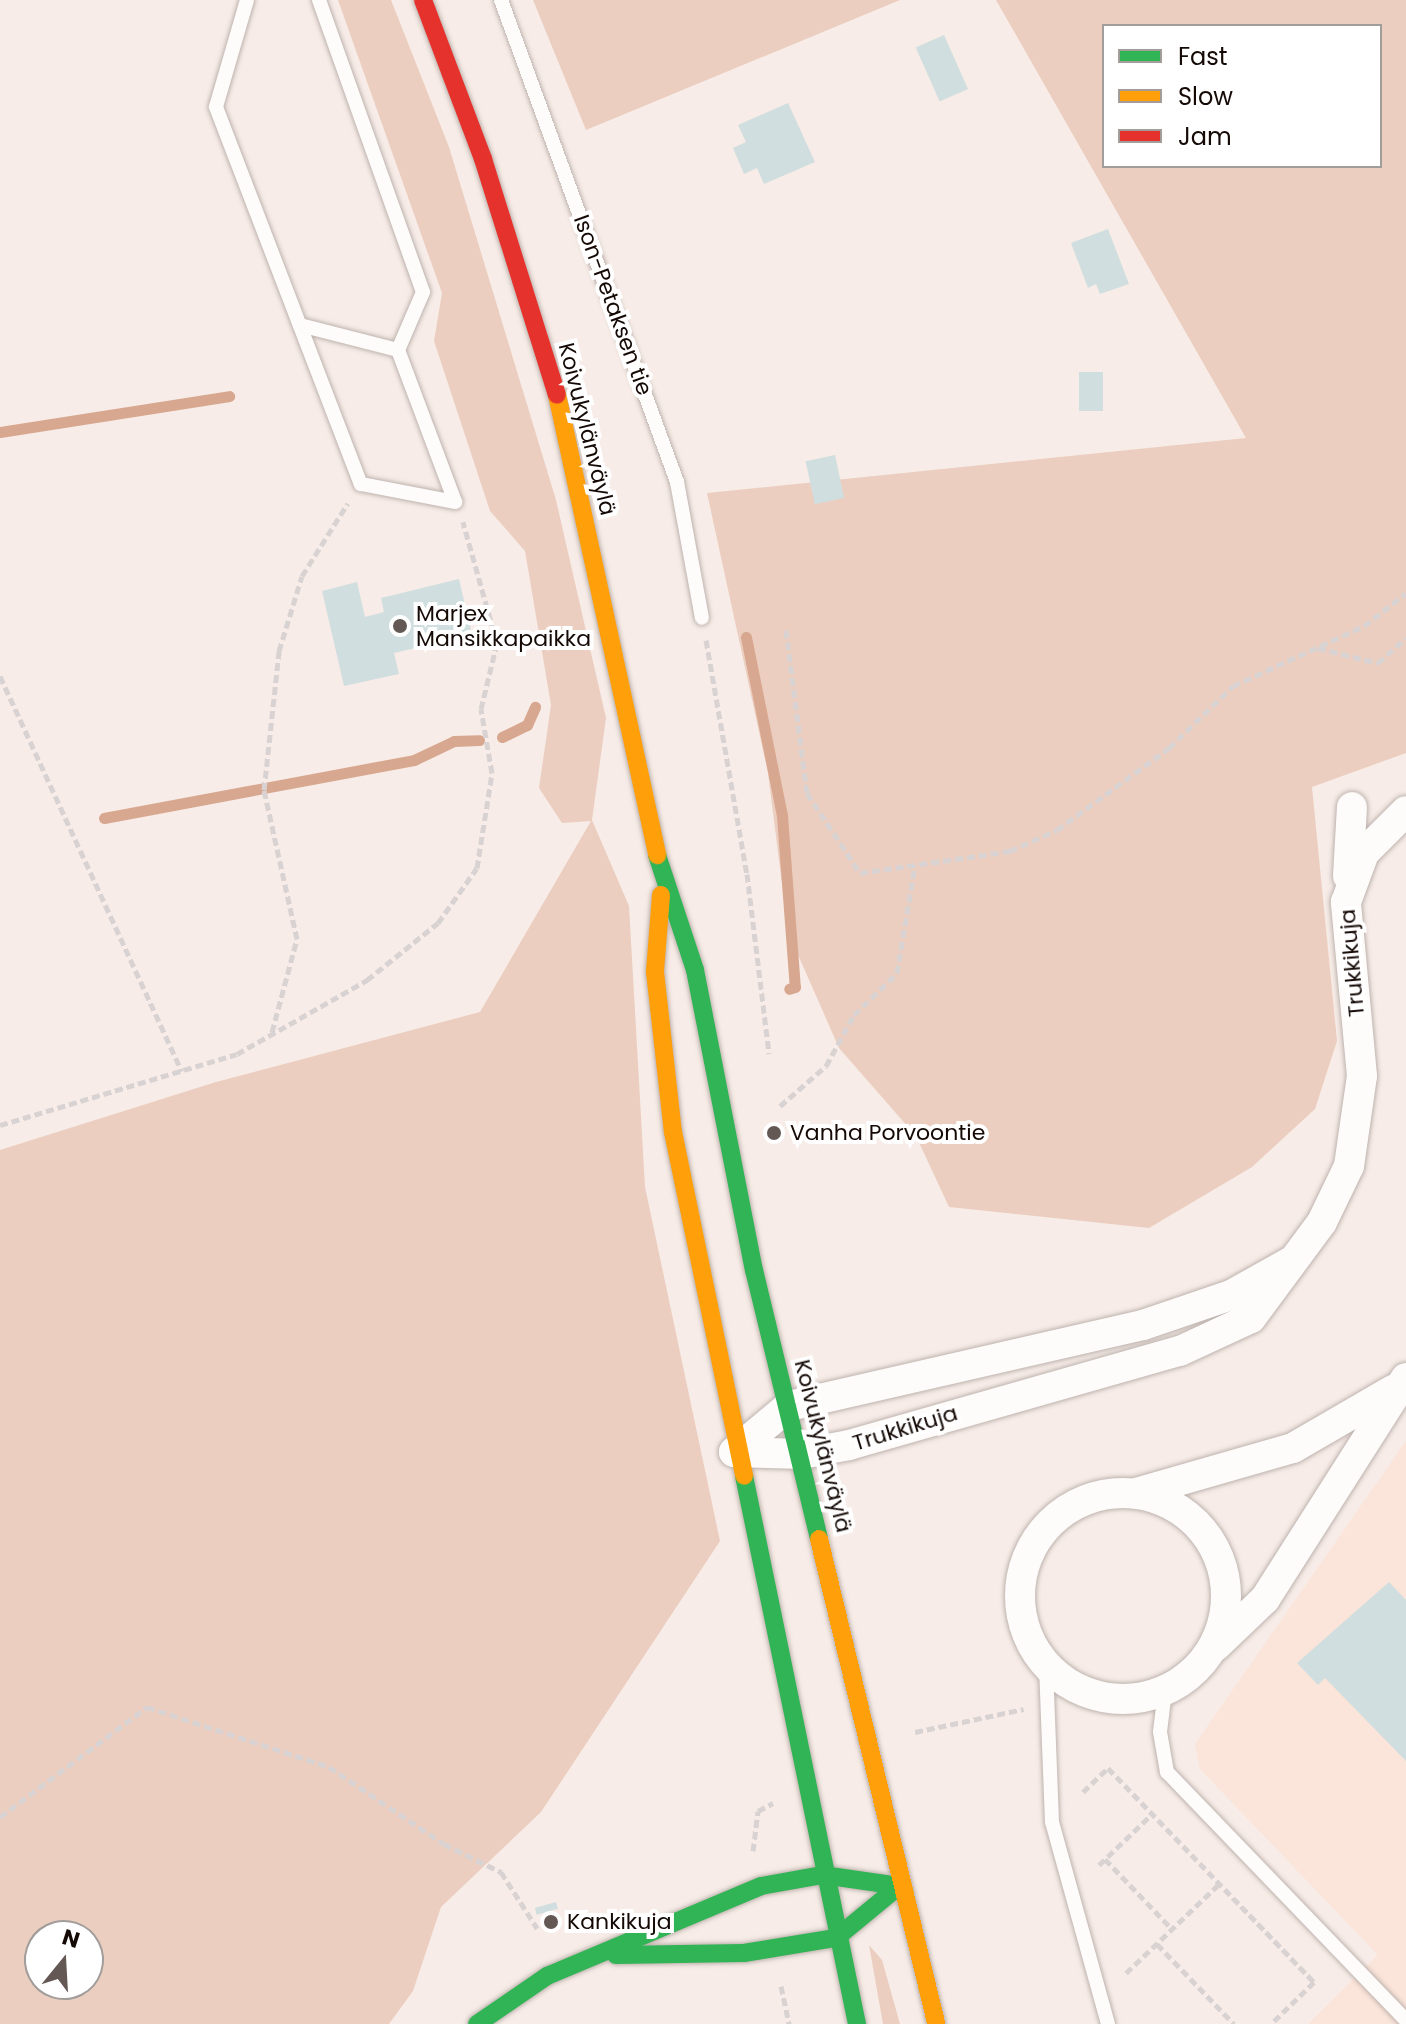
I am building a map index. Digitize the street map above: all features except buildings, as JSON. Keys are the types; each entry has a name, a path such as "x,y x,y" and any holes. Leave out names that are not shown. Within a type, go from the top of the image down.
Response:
{"main road":[{"name":"Koivukylänväylä","path":"423,0 483,159 567,426 663,881 695,970 789,1406 899,1886 936,2024"},
{"name":"Koivukylänväylä","path":"663,881 655,972 673,1132 734,1452 836,1938 857,2024"},
{"path":"477,2024 547,1976 761,1886 823,1875 899,1886"},
{"path":"597,1955 744,1953 836,1938 899,1886"}],"street":[{"path":"1346,902 1352,807"},
{"name":"Trukkikuja","path":"734,1452 802,1454 1223,1335 1272,1297 1282,1267 1322,1222 1360,1124 1346,902 1364,853 1406,811"},
{"name":"Trukkikuja","path":"734,1452 789,1406 1143,1325 1282,1267"},
{"path":"1404,1381 1265,1599 1165,1691 1102,1698 1046,1666 1020,1609 1031,1548 1075,1504 1136,1493 1293,1448 1404,1381"},
{"path":"1136,1493 1188,1516 1217,1550 1226,1594 1213,1649"}],"lane":[{"path":"247,0 216,107 361,484 455,502"},
{"path":"319,0 423,292 398,350 455,502"},
{"name":"Ison-Petaksen tie","path":"501,0 677,482 702,618"},
{"path":"300,325 398,350"},
{"path":"1046,1666 1052,1822 1108,2024"},
{"path":"1165,1691 1160,1732 1167,1772 1406,2020"}],"path":[{"path":"272,1033 297,939 264,790 279,651 302,576 361,484"},
{"path":"0,1125 182,1071 272,1033 391,961 438,923 477,868 492,773 481,709 497,643 455,502"},
{"path":"786,630 807,793 860,873 1010,851 1057,830 1169,748 1233,686 1364,626 1406,593"},
{"path":"702,618 747,874 769,1054"},
{"path":"1317,648 1378,663 1406,638"},
{"path":"0,676 182,1071"},
{"path":"780,1106 826,1066 854,1015 897,973 915,865"},
{"path":"0,1817 147,1707 329,1767 444,1844 501,1872 537,1928"},
{"path":"915,1732 1027,1709"},
{"path":"1083,1792 1108,1768 1314,1982 1271,2024"},
{"path":"1099,1865 1152,1814"},
{"path":"1105,1859 1172,1929"},
{"path":"1126,1973 1219,1884"},
{"path":"1157,1944 1234,2024"}],"shaded area":[{"path":"338,0 391,0 449,147 556,500 606,718 592,820 629,906 645,1187 720,1541 541,1812 441,1907 413,1991 389,2024 0,2024 0,1150 216,1082 480,1012 591,821 562,823 539,788 551,705 525,551 490,511 434,341 442,293"},
{"path":"533,0 900,0 586,130"},
{"path":"996,0 1406,0 1406,753 1312,787 1337,1041 1315,1109 1252,1167 1149,1228 949,1207 916,1136 839,1048 788,932 768,773 707,493 1246,438"},
{"path":"1406,1441 1406,2024 1308,2024 1378,1955 1200,1769 1195,1744"},
{"path":"869,1945 882,1960 900,2024 883,2024"}],"waterway":[{"path":"0,432 229,396"},
{"path":"746,637 782,816 795,987 789,989"},
{"path":"502,737 527,725 535,707"},
{"path":"104,818 414,760 454,741 479,740"}],"traffic: fast":[{"path":"657,855 695,970 754,1270 819,1539"},
{"path":"744,1476 857,2024"},
{"path":"477,2024 547,1976 761,1886 823,1875 899,1886"},
{"path":"616,1955 744,1953 836,1938 899,1886"}],"traffic: slow":[{"path":"557,395 657,855"},
{"path":"661,895 655,972 673,1132 744,1476"},
{"path":"819,1539 936,2024"}],"traffic: jam":[{"path":"423,0 483,159 557,395"}],"place":[{"name":"Marjex Mansikkapaikka","path":"400,626"},
{"name":"Vanha Porvoontie","path":"774,1133"},
{"name":"Kankikuja","path":"551,1922"}]}
